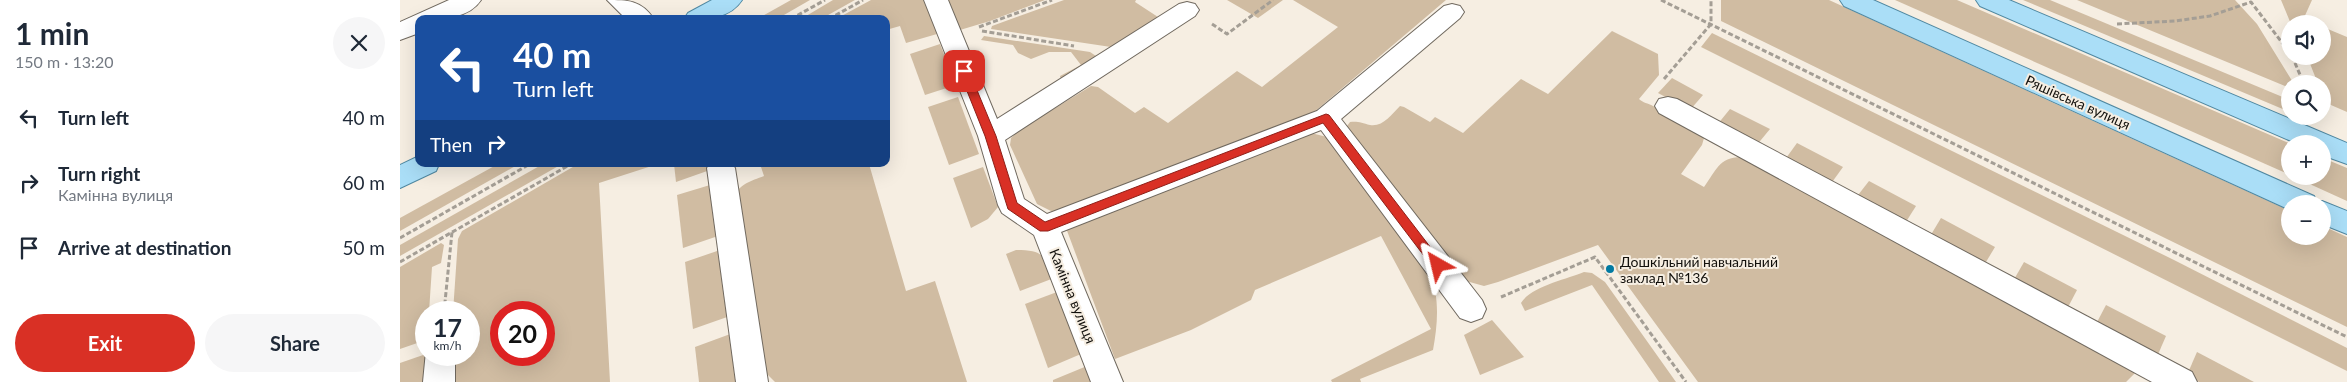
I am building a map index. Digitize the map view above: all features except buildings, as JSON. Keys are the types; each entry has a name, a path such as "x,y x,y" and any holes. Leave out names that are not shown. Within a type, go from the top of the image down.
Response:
{"main road":[{"path":"703,15 730,0"},
{"name":"Ряшівська вулиця","path":"1852,0 2284,195"},
{"path":"1988,0 2347,154"},
{"path":"400,178 420,167"},
{"path":"2331,216 2347,223"}],"street":[{"path":"437,15 469,0"},
{"path":"619,0 637,15"},
{"name":"Камінна вулиця","path":"936,0 990,136 1012,205 1044,227 1052,241 1108,382"},
{"path":"990,136 1187,10"},
{"path":"1044,227 1326,118 1452,12"},
{"path":"400,32 415,25"},
{"path":"1668,106 2181,382"},
{"path":"1326,118 1471,309"},
{"path":"721,168 752,382"},
{"path":"439,382 440,366"}],"path":[{"path":"798,15 825,0"},
{"path":"835,15 863,0"},
{"path":"1052,0 974,30 1119,54"},
{"path":"1187,10 1227,34 1273,0"},
{"path":"1661,0 2347,337"},
{"path":"1668,106 1651,94 1710,24 1711,0"},
{"path":"2117,24 2175,21 2210,16 2251,2 2281,41"},
{"path":"400,238 525,167"},
{"path":"400,262 566,167"},
{"path":"445,301 452,232"},
{"path":"1471,309 1595,257 1686,382"}],"shaded area":[{"path":"791,0 810,0 784,15 764,15"},
{"path":"833,0 855,0 828,15 808,15"},
{"path":"871,0 925,0 937,34 906,43 900,26 890,29 890,15 843,15"},
{"path":"947,0 1045,0 960,30"},
{"path":"1064,0 1136,0 1135,2 1158,17 1157,20 1119,46 1111,47 991,29 992,26"},
{"path":"1227,0 1283,0 1258,18"},
{"path":"1293,0 1446,0 1313,113 1065,210 1051,211 1037,204 1010,145 1011,138 1018,131 1091,86 1098,87 1135,113 1144,107 1168,123 1237,71 1262,87 1338,27"},
{"path":"1721,0 1829,0 2281,207 2281,245 2331,245 2331,230 2347,237 2347,327 1721,21"},
{"path":"1895,0 1957,0 2281,140 2281,171"},
{"path":"2023,0 2050,0 2281,96 2281,108"},
{"path":"2077,0 2235,0 2257,24 2288,75 2281,75 2281,84"},
{"path":"2281,0 2312,0 2305,15 2287,15"},
{"path":"2331,30 2347,37 2347,112 2331,105 2331,75 2314,75 2311,65 2331,65"},
{"path":"1612,31 1658,54 1659,75 1639,99 1680,120 1704,138 1702,145 1681,174 1704,187 1715,170 1723,162 1728,159 1741,157 2135,368 2135,373 2126,382 1698,382 1598,245 1484,286 1466,281 1344,130 1350,122 1370,125 1379,124 1386,120 1400,106 1430,122 1435,117 1463,133 1521,79 1548,94"},
{"path":"1712,33 2174,260 2347,348 2347,371 1701,47"},
{"path":"984,36 1090,52 1096,56 1093,62 1061,80 1060,76 1081,65 1071,52 1049,52 1031,59 1018,53 1013,45 981,40"},
{"path":"940,44 956,85 925,95 910,54"},
{"path":"1672,78 1703,95 1690,110 1658,93"},
{"path":"958,97 979,154 949,165 928,107"},
{"path":"1730,109 1770,129 1756,146 1717,125"},
{"path":"1311,133 1327,137 1429,271 1433,280 1437,310 1433,350 1360,379 1361,382 1332,382 1331,380 1431,329 1381,236 1255,290 1251,300 1191,330 1115,359 1066,228"},
{"path":"1797,143 1843,167 1830,185 1784,161"},
{"path":"2331,161 2347,168 2347,201 2312,185 2331,185"},
{"path":"493,167 514,167 400,231 400,218"},
{"path":"538,167 557,167 400,256 400,245"},
{"path":"573,167 649,167 599,183 610,382 448,382 449,366 480,366 480,301 454,301 458,239 462,231"},
{"path":"674,167 710,167 710,170 676,182"},
{"path":"761,167 870,167 906,291 935,281 967,382 775,382 767,374 734,197 742,186 764,176"},
{"path":"983,167 998,207 988,219 971,228 953,178"},
{"path":"1869,181 1916,206 1904,225 1855,199"},
{"path":"710,185 718,236 683,248 677,195"},
{"path":"1941,218 1995,247 1983,267 1929,238"},
{"path":"441,243 444,245 441,263 432,267 430,301 415,301 415,344 400,349 400,267"},
{"path":"720,250 730,316 693,329 685,262"},
{"path":"1016,250 1032,251 1041,255 1048,264 1054,278 1020,291 1006,254"},
{"path":"2024,262 2077,290 2066,311 2012,283"},
{"path":"1584,272 1592,273 1605,282 1676,382 1659,382 1592,285 1525,311 1521,303 1532,292"},
{"path":"1057,292 1081,354 1048,368 1025,304"},
{"path":"2106,305 2166,336 2156,359 2095,326"},
{"path":"1492,320 1524,357 1480,375 1464,335"},
{"path":"733,333 742,382 699,382 695,347"},
{"path":"2197,352 2254,382 2199,382 2187,375"},
{"path":"415,358 415,366 425,366 424,382 400,382 400,363"},
{"path":"1087,366 1093,382 1053,382 1053,380"}],"place":[{"name":"Дошкільний навчальний заклад №136","path":"1610,269"}],"route":[{"path":"964,71 990,136 1012,205 1044,227 1326,118 1438,265"}]}
